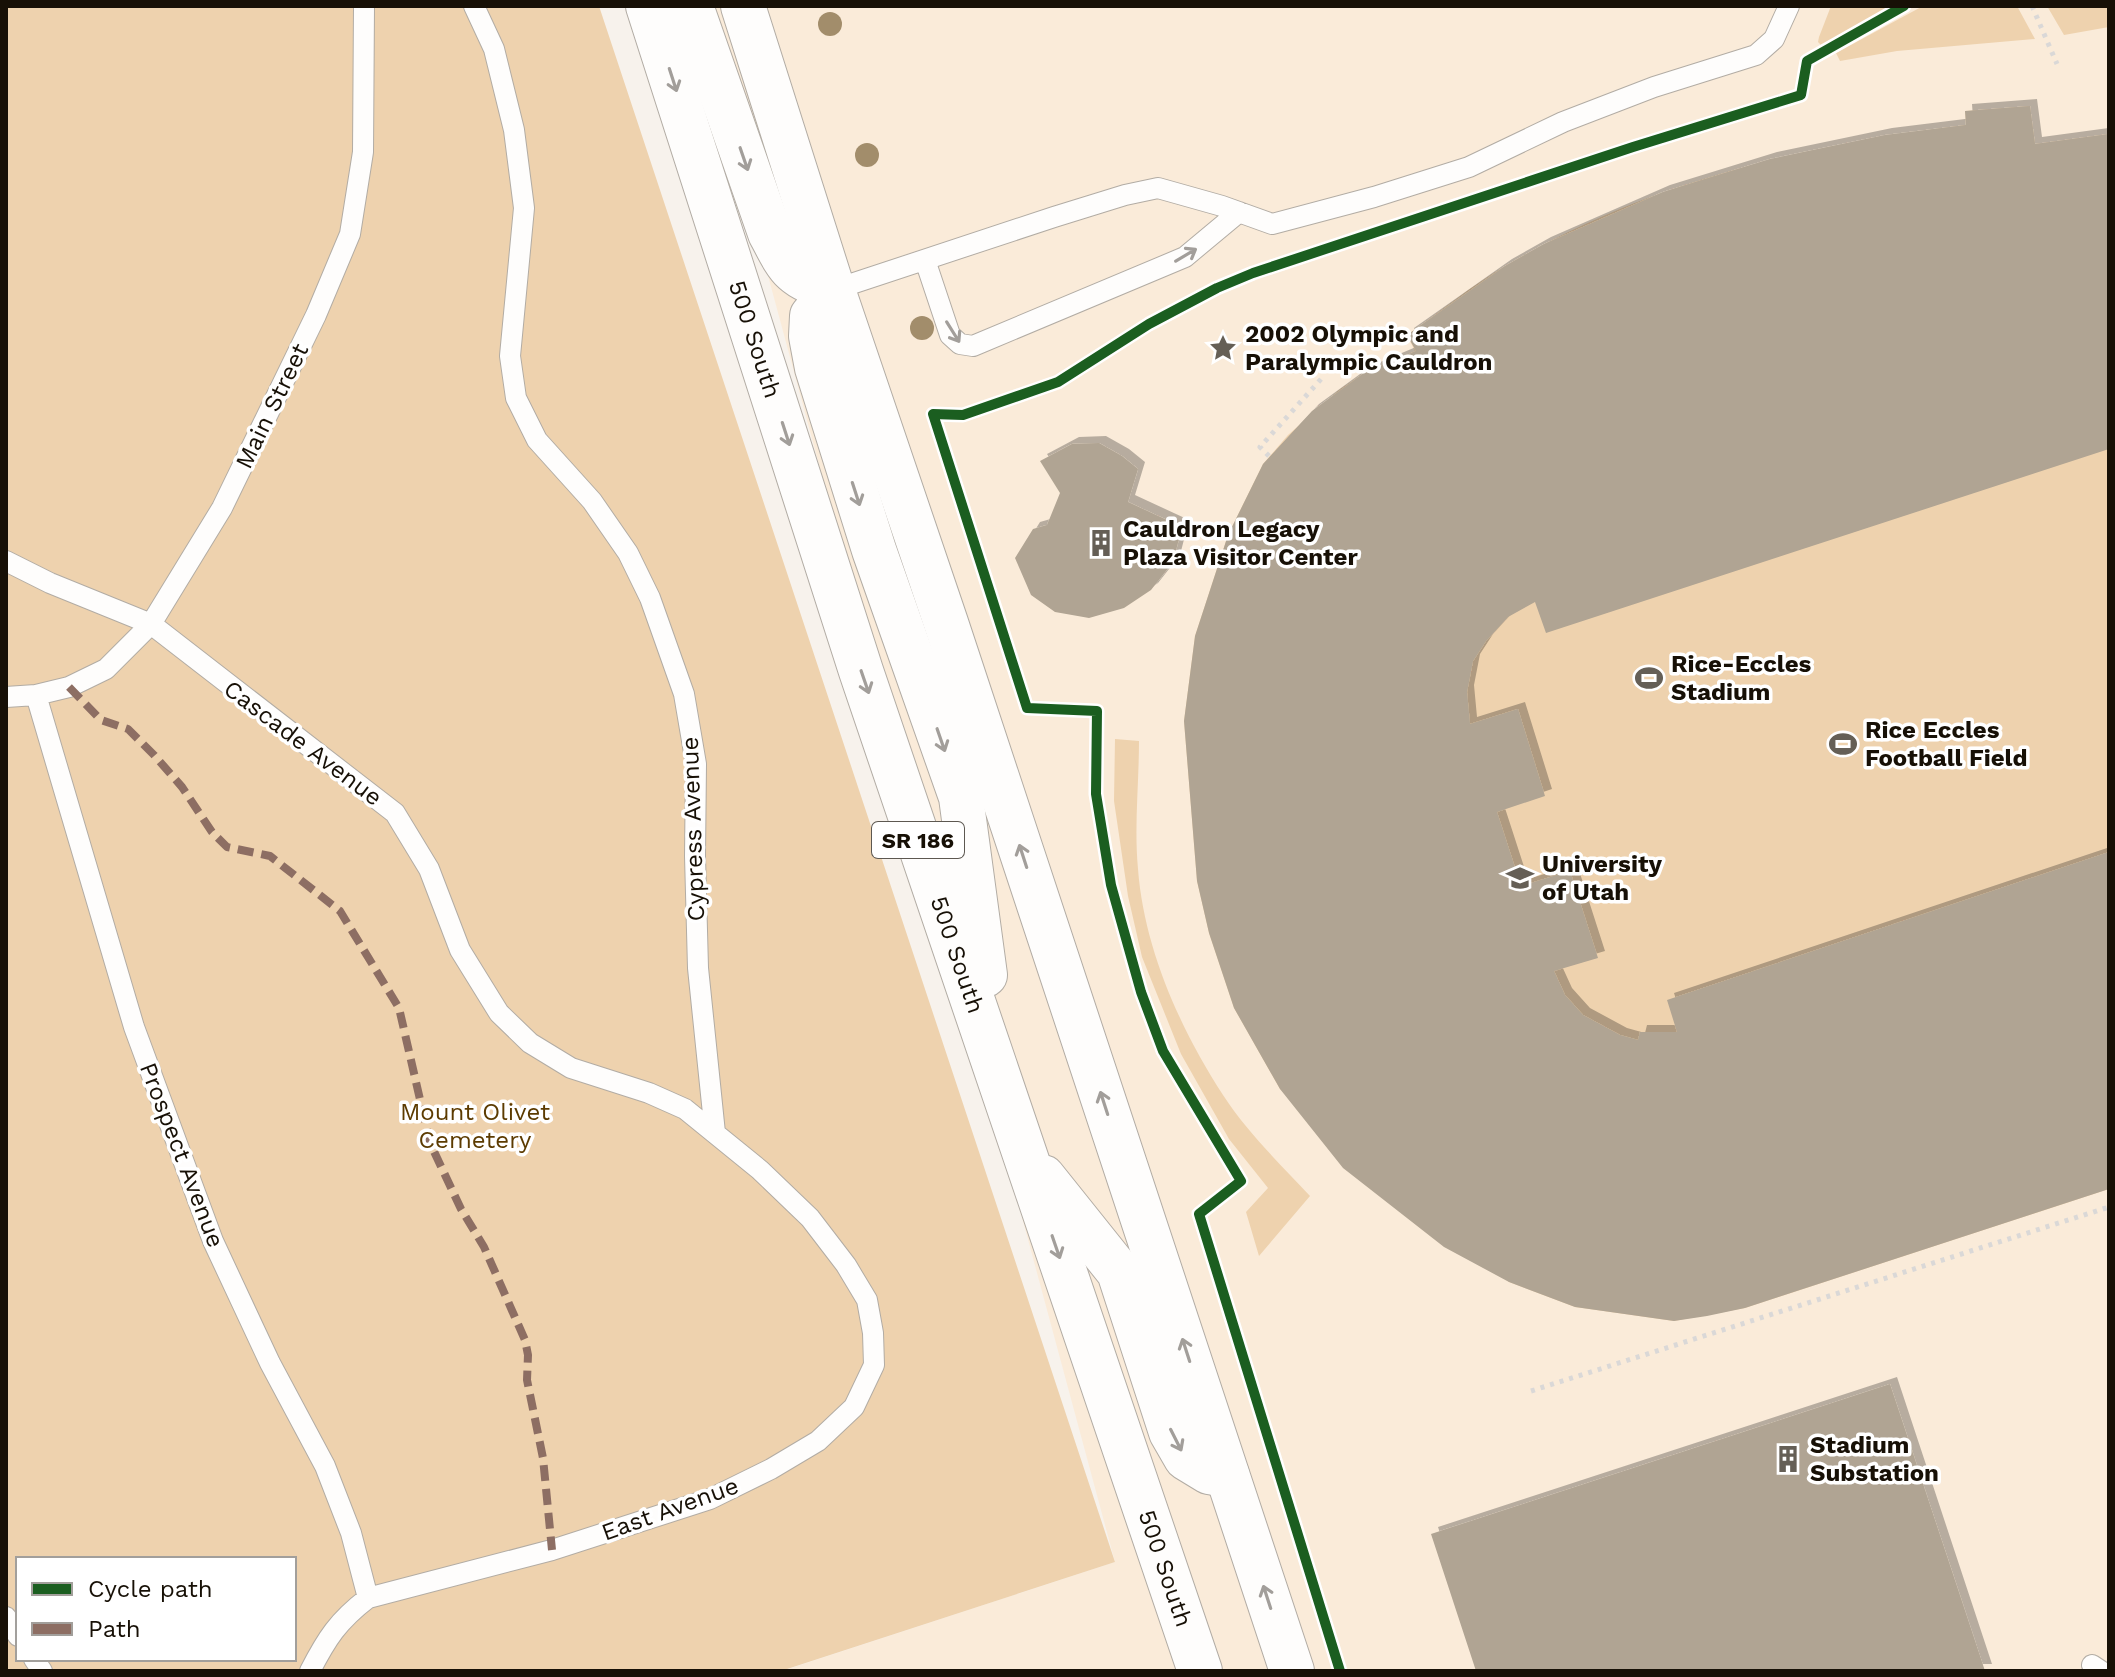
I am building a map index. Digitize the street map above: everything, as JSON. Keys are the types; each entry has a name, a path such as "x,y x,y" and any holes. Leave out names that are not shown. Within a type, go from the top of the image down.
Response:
{"main road":[{"name":"500 South","path":"648,6 861,671 1200,1671"},
{"path":"691,6 770,233 785,262 801,280 833,290"},
{"path":"743,6 833,290 1292,1671"},
{"path":"833,290 812,316 811,336 817,368 874,550 961,797 999,1077"},
{"path":"1024,1153 1119,1272 1171,1432 1186,1458 1209,1472 1227,1475"}],"lane":[{"name":"Main Street","path":"6,697 36,695 69,687 106,669 151,624 222,508 316,315 350,234 363,152 364,6"},
{"name":"Cypress Avenue","path":"474,6 494,49 514,130 524,208 510,356 516,398 537,440 592,501 628,553 650,598 684,694 696,764 698,968 715,1133"},
{"path":"833,290 1082,208 1158,188 1272,224 1374,197 1469,167 1589,112 1654,87 1756,55 1774,39 1789,6"},
{"path":"925,260 950,335 960,344 973,346 1185,257 1239,212"},
{"name":"Cascade Avenue","path":"6,561 50,583 151,624 395,813 429,869 460,950 499,1013 530,1043 571,1068 649,1093 685,1109 715,1133"},
{"name":"Prospect Avenue","path":"36,695 134,1027 213,1241 270,1363 325,1466 351,1533 368,1598"},
{"name":"East Avenue","path":"310,1671 343,1617 368,1598 552,1550 710,1499 771,1469 818,1441 854,1407 874,1365 873,1333 867,1300 846,1265 810,1218 760,1170 715,1133"}],"path":[{"path":"2032,6 2057,64"},
{"path":"1269,456 1260,447 1322,378"},
{"path":"1531,1391 2109,1207"}],"shaded area":[{"name":"University of Utah","path":"681,6 2109,6 2109,1671 782,1671 1115,1562 746,194"}],"green space":[{"name":"Mount Olivet Cemetery","path":"6,6 599,6 1115,1562 781,1671 6,1671"},
{"path":"1831,6 1892,6 1821,45 1819,37"},
{"path":"1923,6 2017,6 2035,39 1897,51 1840,61 1836,53"},
{"path":"2047,6 2109,6 2109,27 2064,35"},
{"name":"Rice-Eccles Stadium","path":"2030,106 2035,144 2109,134 2109,1189 1745,1308 1674,1321 1575,1307 1509,1282 1280,1089 1234,1008 1209,933 1197,881 1184,721 1195,636 1228,535 1263,464 1288,435 1339,390 1364,373 1415,351 1407,335 1456,299 1494,273 1560,236 1615,211 1729,171 1846,144 1966,125 1965,111"},
{"path":"1115,739 1139,741 1138,869 1148,928 1167,987 1192,1043 1232,1109 1310,1196 1259,1256 1246,1212 1268,1188 1229,1139 1181,1054 1142,957 1128,896 1114,801"}],"building":[{"name":"Rice-Eccles Stadium","path":"2030,106 2035,144 2109,134 2109,449 1546,633 1535,602 1508,617 1486,641 1473,661 1467,692 1470,724 1518,709 1545,796 1497,812 1521,886 1570,871 1598,958 1554,971 1565,995 1583,1015 1620,1035 1638,1040 1640,1032 1677,1032 1667,1000 2109,852 2109,1189 1745,1308 1707,1316 1674,1321 1575,1307 1509,1282 1444,1247 1343,1168 1280,1089 1234,1008 1209,933 1197,881 1184,721 1195,636 1228,535 1263,464 1312,411 1364,373 1416,351 1407,335 1505,266 1544,244 1663,192 1770,159 1885,135 1966,125 1965,111"},
{"name":"Cauldron Legacy Plaza Visitor Center","path":"1099,443 1138,469 1128,502 1182,527 1173,562 1151,590 1124,608 1089,618 1055,612 1031,595 1015,558 1033,529 1047,525 1060,493 1040,461 1072,444"},
{"name":"Stadium Substation","path":"1890,1384 1985,1671 1476,1671 1431,1534"}],"marked path":[{"path":"69,687 101,720 128,729 154,755 182,787 212,832 227,847 270,856 340,911 399,1008 430,1143 461,1209 484,1247 525,1340 527,1380 543,1458 552,1550"}],"cycle path":[{"path":"1340,1671 1199,1214 1241,1181 1163,1051 1141,992 1111,885 1096,794 1097,711 1027,708 933,414 963,415 1058,382 1149,324 1253,273 1633,147 1801,95 1807,61 1904,6"}],"place":[{"name":"2002 Olympic and Paralympic Cauldron","path":"1223,348"},
{"name":"Cauldron Legacy Plaza Visitor Center","path":"1101,543"},
{"name":"Rice-Eccles Stadium","path":"1649,678"},
{"name":"Rice Eccles Football Field","path":"1843,744"},
{"name":"University of Utah","path":"1520,878"},
{"name":"Stadium Substation","path":"1788,1459"}]}
